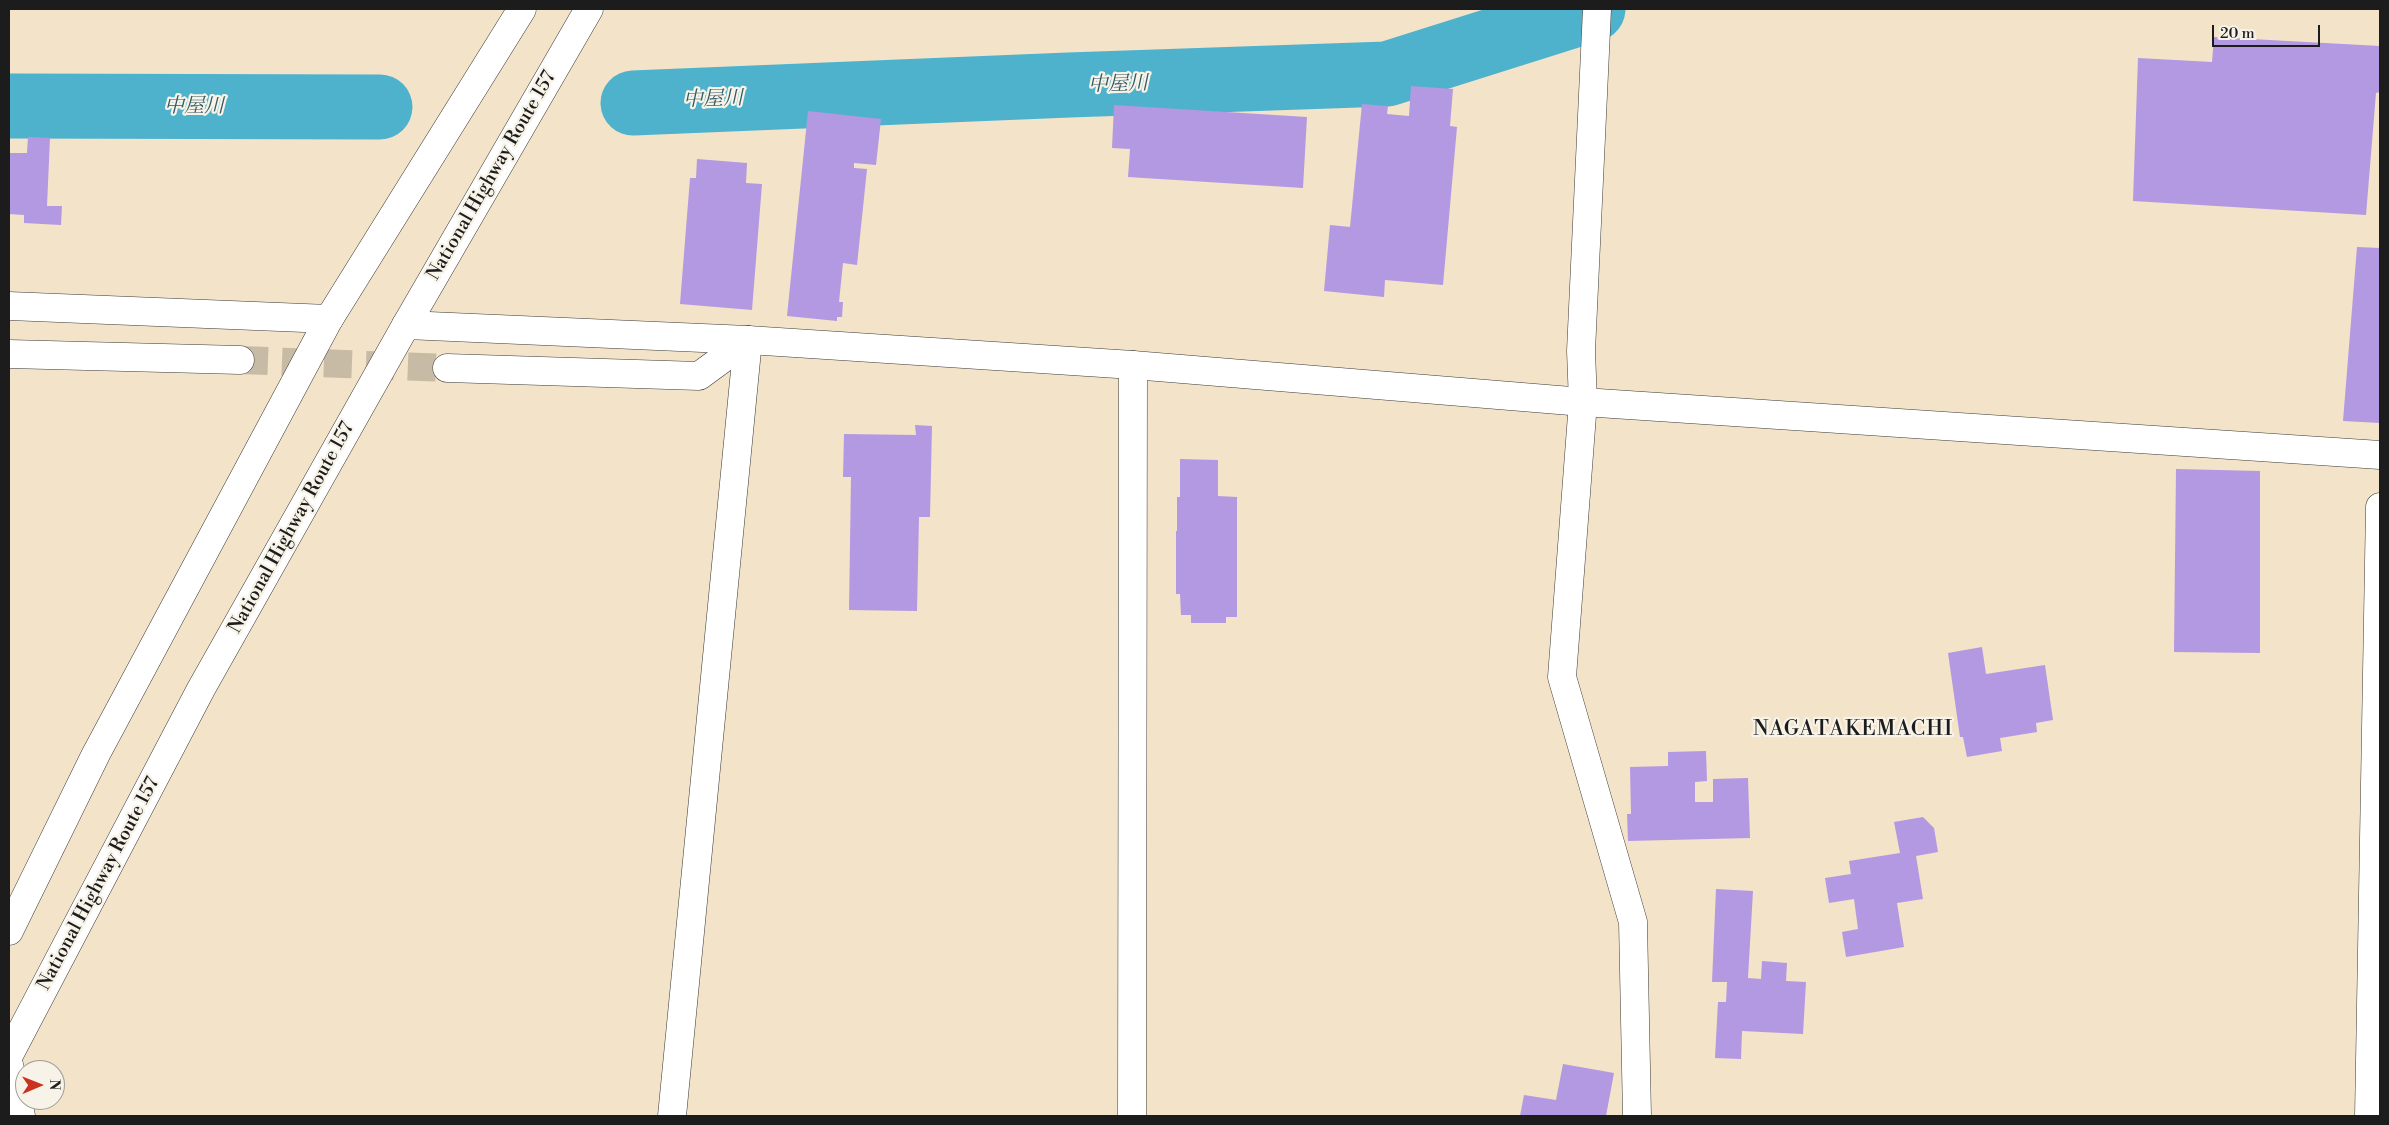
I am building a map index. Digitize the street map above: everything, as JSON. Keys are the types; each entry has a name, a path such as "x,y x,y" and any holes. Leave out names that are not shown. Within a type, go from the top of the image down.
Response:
{"main road":[{"path":"9,931 96,754 329,319 522,9"},
{"name":"National Highway Route 157","path":"9,1055 200,689 406,325 589,9"},
{"path":"1597,16 1581,351 1582,402 1562,677 1633,922 1637,1116"},
{"path":"9,306 329,319"},
{"path":"406,325 748,340 1133,365 1582,402 2380,455"},
{"path":"447,368 699,376 748,340"},
{"path":"672,1116 748,340"},
{"path":"9,354 240,360"},
{"path":"1132,1116 1133,365"},
{"path":"2369,1116 2376,902 2380,508"},
{"path":"9,1065 21,1116"}],"building":[{"path":"2214,37 2380,46 2380,92 2376,93 2366,215 2133,201 2138,58 2212,62"},
{"path":"1411,86 1453,89 1450,126 1457,127 1443,285 1385,280 1384,297 1324,291 1330,225 1350,227 1362,104 1388,106 1387,114 1409,116"},
{"path":"1114,105 1307,117 1303,188 1128,177 1130,149 1112,148"},
{"path":"808,111 881,119 876,165 854,163 854,168 867,169 857,265 843,263 839,302 843,302 842,317 837,317 837,321 787,316"},
{"path":"28,137 50,138 47,206 62,206 61,225 24,223 24,215 9,214 9,153 27,153"},
{"path":"697,159 747,163 746,183 762,184 752,310 680,304 690,178 696,178"},
{"path":"2357,247 2380,248 2380,423 2343,421"},
{"path":"915,425 932,426 930,517 919,517 917,611 849,610 851,477 843,477 844,434 916,435"},
{"path":"1180,459 1218,460 1218,496 1237,497 1237,617 1226,617 1226,623 1191,623 1191,615 1181,615 1180,594 1176,594 1177,497 1180,497"},
{"path":"2176,469 2260,471 2260,653 2174,652"},
{"path":"1982,647 1986,674 2045,665 2053,720 2036,723 2037,732 2000,738 2002,751 1967,757 1963,737 1960,737 1948,653"},
{"path":"1706,751 1707,781 1695,782 1695,802 1713,802 1713,779 1748,778 1750,838 1628,841 1627,814 1631,814 1630,767 1668,766 1668,752"},
{"path":"1923,817 1934,828 1938,852 1916,856 1923,899 1897,903 1904,947 1846,957 1842,932 1858,929 1854,899 1829,903 1825,878 1851,874 1849,861 1900,853 1894,822"},
{"path":"1716,889 1753,891 1748,978 1761,979 1762,961 1787,963 1786,981 1806,982 1803,1034 1742,1031 1741,1059 1715,1058 1718,1002 1726,1002 1727,982 1712,982"},
{"path":"1563,1064 1614,1073 1606,1116 1520,1116 1524,1095 1556,1100"}],"waterway":[{"name":"中屋川","path":"633,103 1387,74 1593,9"},
{"name":"中屋川","path":"9,106 380,107"}],"tunnel":[{"path":"240,360 447,368"}],"district":[{"name":"NAGATAKEMACHI","path":"1853,730"}]}
